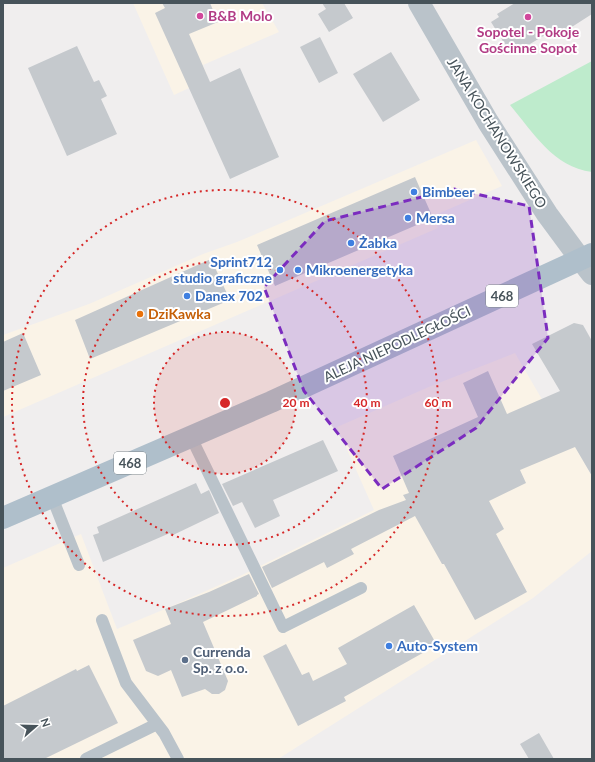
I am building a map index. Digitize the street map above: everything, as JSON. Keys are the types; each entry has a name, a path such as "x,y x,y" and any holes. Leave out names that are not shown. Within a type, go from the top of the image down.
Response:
{"main road":[{"name":"ALEJA NIEPODLEGŁOŚCI","path":"3,518 588,263"}],"street":[{"name":"JANA KOCHANOWSKIEGO","path":"419,3 488,122 547,214 588,263"}],"lane":[{"path":"191,436 283,627 362,588"},
{"path":"52,497 79,565"},
{"path":"102,620 126,683 164,733 178,759"},
{"path":"86,759 157,724"}],"highlighted area":[{"path":"454,189 529,206 548,338 476,428 382,489 304,391 264,287 325,221"}],"shaded area":[{"path":"133,3 262,3 279,32 203,65 207,75 197,80 189,88 174,95"},
{"path":"476,140 502,186 433,216 438,228 3,417 3,335 89,304 203,254 237,242"},
{"path":"515,353 554,420 559,419 592,476 592,551 533,598 278,759 3,759 3,568 81,534 117,629 165,609 242,575 374,510 337,427 431,386"}],"green space":[{"path":"592,61 592,172 578,169 555,156 536,137 510,105"}],"building":[{"path":"162,3 210,3 218,22 189,34 210,82 240,68 279,157 230,179 155,13 165,8"},
{"path":"322,3 344,3 353,18 329,32 318,14 326,9"},
{"path":"515,3 592,3 592,14 564,32 555,29 520,50 517,46 509,51 491,22 499,17 497,14"},
{"path":"320,37 338,73 319,83 300,47"},
{"path":"77,46 94,82 99,80 107,96 101,99 117,134 67,156 28,68"},
{"path":"391,52 420,100 383,122 353,74"},
{"path":"415,177 433,218 275,286 257,245"},
{"path":"211,259 230,300 90,359 75,320"},
{"path":"574,323 583,325 592,341 592,476 575,447 520,470 526,483 489,501 504,529 496,534 527,592 475,620 415,516 351,549 354,554 327,568 324,562 272,588 262,567 379,510 406,500 403,495 409,493 393,456 478,417 463,383 488,371 507,414 560,391 532,344"},
{"path":"23,333 41,375 3,391 3,342"},
{"path":"323,440 338,471 273,500 280,516 255,528 242,502 233,506 222,484"},
{"path":"196,483 201,494 209,490 219,513 171,536 170,533 103,562 93,535 99,533 97,527"},
{"path":"249,574 259,594 203,622 228,681 225,690 219,694 212,694 205,689 182,697 171,670 158,676 146,671 133,640 171,624 165,609 209,592"},
{"path":"414,605 437,645 344,697 346,701 298,726 263,656 286,644 302,675 309,672 313,681 347,664 338,648"},
{"path":"89,665 118,723 44,759 3,759 3,706 76,669 77,671"},
{"path":"539,733 554,759 529,759 520,744"}],"place":[{"name":"B&B Molo","path":"200,16"},
{"name":"Sopotel - Pokoje Gościnne Sopot","path":"528,17"},
{"name":"Bimbeer","path":"414,192"},
{"name":"Mersa","path":"408,218"},
{"name":"Żabka","path":"351,243"},
{"name":"Sprint712 studio graficzne","path":"280,270"},
{"name":"Mikroenergetyka","path":"298,270"},
{"name":"Danex 702","path":"187,296"},
{"name":"DziKawka","path":"140,314"},
{"name":"Auto-System","path":"389,646"},
{"name":"Currenda Sp. z o.o.","path":"185,660"}]}
